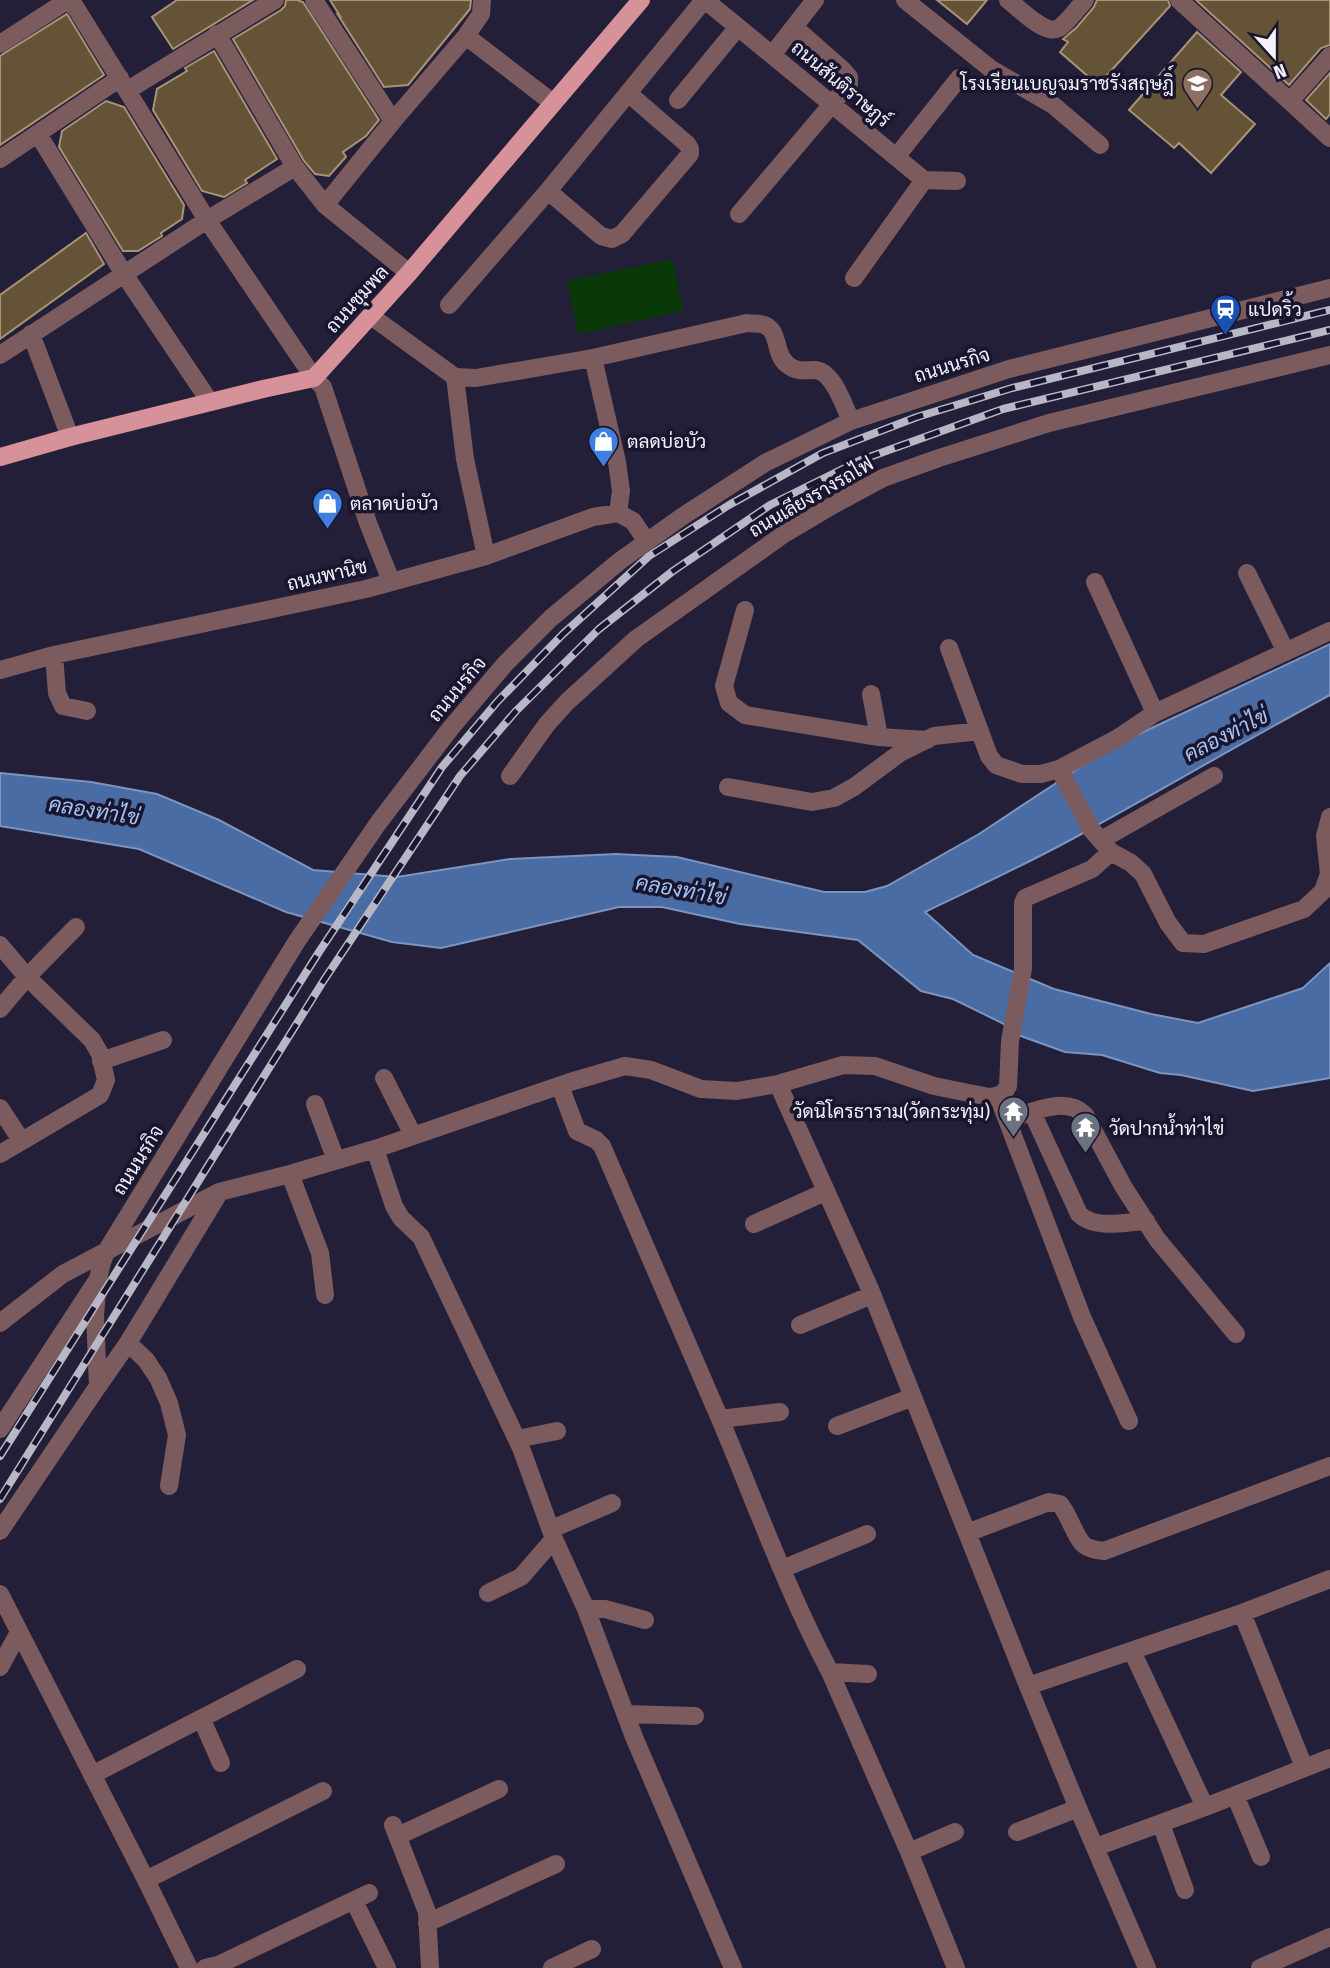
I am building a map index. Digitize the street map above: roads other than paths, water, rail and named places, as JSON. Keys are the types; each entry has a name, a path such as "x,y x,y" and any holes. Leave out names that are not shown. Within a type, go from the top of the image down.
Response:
{"main road":[{"name":"ถนนชุมพล","path":"314,379 409,273 641,0"},
{"path":"0,457 263,388 314,379"}],"street":[{"path":"0,44 70,0 207,220 314,379 323,387 368,523 391,581"},
{"path":"0,159 124,84 275,0"},
{"path":"314,0 393,121"},
{"path":"326,205 466,36 481,14 482,0"},
{"path":"450,305 705,0"},
{"name":"ถนนสันติราษฎร์","path":"705,0 924,180"},
{"path":"772,55 815,0"},
{"path":"905,0 991,69 1053,105 1100,145"},
{"path":"1008,0 1042,27 1050,30 1058,29 1086,0"},
{"path":"1179,0 1330,138"},
{"path":"678,100 738,27"},
{"path":"739,214 849,84 849,77 794,27"},
{"path":"217,34 295,167 326,205 409,273"},
{"path":"466,36 553,103"},
{"path":"1290,102 1330,56"},
{"path":"896,157 959,78"},
{"path":"548,191 601,236 612,239 622,233 690,154 687,144 628,93"},
{"path":"38,134 124,274 210,402"},
{"path":"0,355 207,220 295,167"},
{"path":"854,278 924,180 957,181"},
{"name":"ถนนนรกิจ","path":"98,1386 95,1315 98,1279 107,1250 297,941 379,822 505,664 551,618 621,560 683,516 765,463 851,421 1009,369 1330,288"},
{"path":"371,316 455,377 476,378 593,358 747,323 765,325 774,332 780,357 788,366 803,372 817,370 827,374 851,421"},
{"path":"31,334 70,437"},
{"name":"ถนนเลียงรางรถไฟ","path":"510,776 547,724 567,702 636,639 764,548 883,478 1049,424 1330,355"},
{"path":"593,358 617,462 621,491 618,513 633,521 647,542"},
{"path":"455,377 466,459 486,556"},
{"name":"ถนนพานิช","path":"0,670 54,655 342,594 486,556 593,517 618,513"},
{"path":"1247,573 1286,652"},
{"path":"1096,582 1155,713"},
{"path":"745,610 724,686 729,703 745,715 879,737 927,740"},
{"path":"949,648 989,757 996,765 1022,775 1060,770 1118,738 1155,713 1330,631"},
{"path":"54,655 57,693 63,706 87,711"},
{"path":"871,694 879,737"},
{"path":"728,788 812,803 834,798 900,754 934,736 980,731"},
{"path":"1060,770 1101,841 1143,874 1168,923 1184,943 1204,944 1304,909 1323,891 1329,874 1325,836 1330,817"},
{"path":"0,1324 63,1274 219,1192 375,1149 625,1066 651,1070 701,1089 737,1091 778,1084 843,1065 875,1066 934,1086 989,1097 998,1096 1005,1092 1008,1086 1010,1041 1023,969 1025,898 1092,869 1101,841 1214,776"},
{"path":"0,1009 76,927"},
{"path":"0,945 27,977 92,1040 106,1080 100,1095 0,1154"},
{"path":"101,1060 163,1040"},
{"path":"384,1078 413,1135"},
{"path":"778,1084 872,1294 1077,1808 1147,1968"},
{"path":"560,1086 577,1130 596,1140 601,1146 782,1569 909,1852 956,1968"},
{"path":"998,1096 1082,1317 1129,1421"},
{"path":"315,1104 336,1160"},
{"path":"1007,1120 1047,1108 1068,1106 1079,1110 1157,1239 1236,1334"},
{"path":"0,1108 21,1140"},
{"path":"1032,1112 1079,1214 1085,1221 1146,1221"},
{"path":"375,1149 394,1206 401,1218 421,1237 517,1439 634,1737 733,1968"},
{"path":"290,1174 320,1253 325,1295"},
{"path":"0,1531 128,1343 219,1192"},
{"path":"754,1224 825,1192"},
{"path":"0,1429 98,1279"},
{"path":"800,1325 872,1294"},
{"path":"128,1343 146,1360 169,1403 177,1435 169,1486"},
{"path":"837,1426 913,1397"},
{"path":"720,1419 780,1412"},
{"path":"517,1439 557,1431"},
{"path":"967,1533 1049,1502 1060,1504 1066,1511 1083,1545 1104,1551 1330,1466"},
{"path":"488,1593 520,1577 553,1534 612,1503"},
{"path":"782,1569 867,1534"},
{"path":"1028,1686 1242,1613 1330,1579"},
{"path":"0,1594 189,1968"},
{"path":"586,1609 605,1609 645,1620"},
{"path":"1242,1613 1304,1767"},
{"path":"0,1667 19,1632"},
{"path":"1132,1651 1205,1807"},
{"path":"92,1775 297,1669"},
{"path":"830,1672 868,1674"},
{"path":"626,1714 695,1716"},
{"path":"202,1720 221,1763"},
{"path":"1096,1847 1330,1758"},
{"path":"430,1968 427,1912 396,1831 499,1789"},
{"path":"146,1880 323,1791"},
{"path":"1235,1795 1261,1857"},
{"path":"1017,1832 1077,1808"},
{"path":"1161,1824 1185,1890"},
{"path":"909,1852 955,1832"},
{"path":"428,1923 556,1864"},
{"path":"205,1968 218,1965 362,1897 387,1968"},
{"path":"1260,1968 1282,1964 1330,1937"},
{"path":"552,1968 592,1949"}],"water":[{"name":"คลองท่าไข่","path":"1330,644 1330,695 1072,839 925,912 973,955 1054,989 1198,1023 1303,988 1330,963 1330,1078 1253,1091 1160,1073 1102,1055 1065,1052 1018,1035 1002,1023 953,999 921,991 858,940 740,924 662,907 619,907 441,948 392,942 286,912 139,849 0,826 0,773 91,782 157,794 219,820 313,870 397,877 510,859 616,854 677,857 824,892 865,892 887,886 979,834 1082,766 1139,734"}],"railway":[{"path":"0,1456 319,952 442,767 497,702 563,634 649,556 729,505 823,453 917,417 1012,388 1330,310"},
{"path":"0,1499 324,980 460,776 516,711 599,629 673,571 770,505 861,460 1003,409 1330,330"}],"place":[{"name":"โรงเรียนเบญจมราชรังสฤษฎิ์","path":"1197,110"},
{"name":"แปดริ้ว","path":"1225,336"},
{"name":"ตลดบ่อบัว","path":"604,468"},
{"name":"ตลาดบ่อบัว","path":"327,530"},
{"name":"วัดนิโครธาราม(วัดกระทุ่ม)","path":"1013,1138"},
{"name":"วัดปากน้ำท่าไข่","path":"1086,1155"}]}
